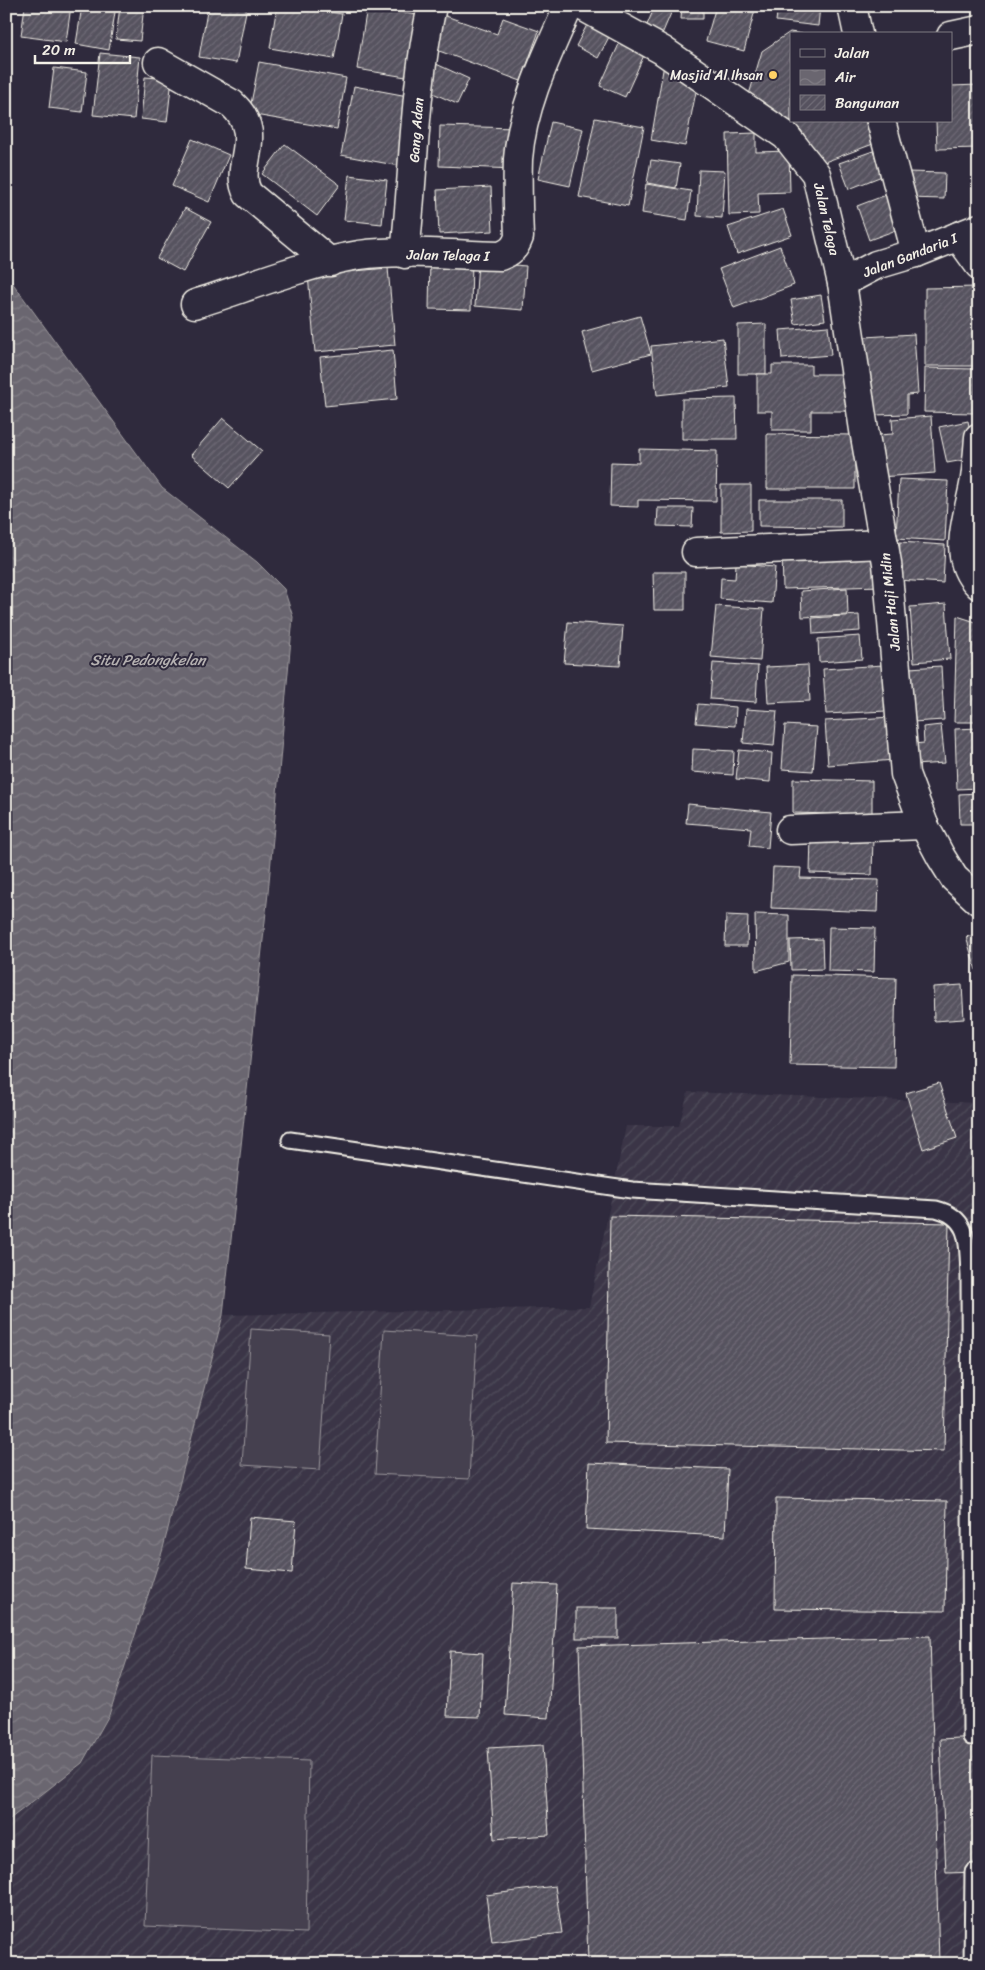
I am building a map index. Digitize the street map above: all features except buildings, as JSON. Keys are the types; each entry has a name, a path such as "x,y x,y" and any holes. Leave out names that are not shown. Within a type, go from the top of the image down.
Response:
{"street":[{"name":"Gang Adan","path":"405,254 414,172 419,84 432,6"},
{"name":"Jalan Telaga I","path":"195,304 330,262 360,255 500,256 509,253 515,247 519,237 518,159 522,132 537,80 569,6"},
{"name":"Jalan Telaga","path":"582,6 662,50 786,136 816,174 842,283"},
{"path":"852,6 858,32"},
{"path":"952,36 979,30"},
{"path":"158,62 232,104 242,113 247,121 248,132 245,182 248,194 330,262"},
{"path":"881,122 916,253"},
{"name":"Jalan Gandaria I","path":"842,283 876,265 916,253 968,232"},
{"path":"968,232 979,265"},
{"name":"Jalan Haji Midin","path":"842,283 864,430 884,544 905,774 924,825 954,878 979,901"},
{"path":"979,437 977,479 963,537 963,553 966,568 979,585"},
{"path":"696,552 884,544"},
{"path":"790,830 924,825"}],"lane":[{"path":"290,1140 632,1190 936,1209 953,1216 966,1233 974,1272 974,1514 971,1737"},
{"path":"972,1964 973,1872"}],"shaded area":[{"path":"688,1092 979,1103 979,1964 6,1964 6,1822 82,1763 109,1715 162,1552 223,1315 589,1307 626,1126 679,1126"},
{"path":"251,1329 329,1334 320,1470 242,1465"},
{"path":"384,1330 477,1336 469,1479 375,1474"},
{"path":"152,1755 309,1761 306,1933 145,1926"}],"water":[{"name":"Situ Pedongkelan","path":"6,274 162,488 257,562 284,589 293,617 268,893 223,1315 162,1552 109,1715 82,1763 6,1822"}],"place":[{"name":"Masjid Al Ihsan","path":"773,75"}]}
